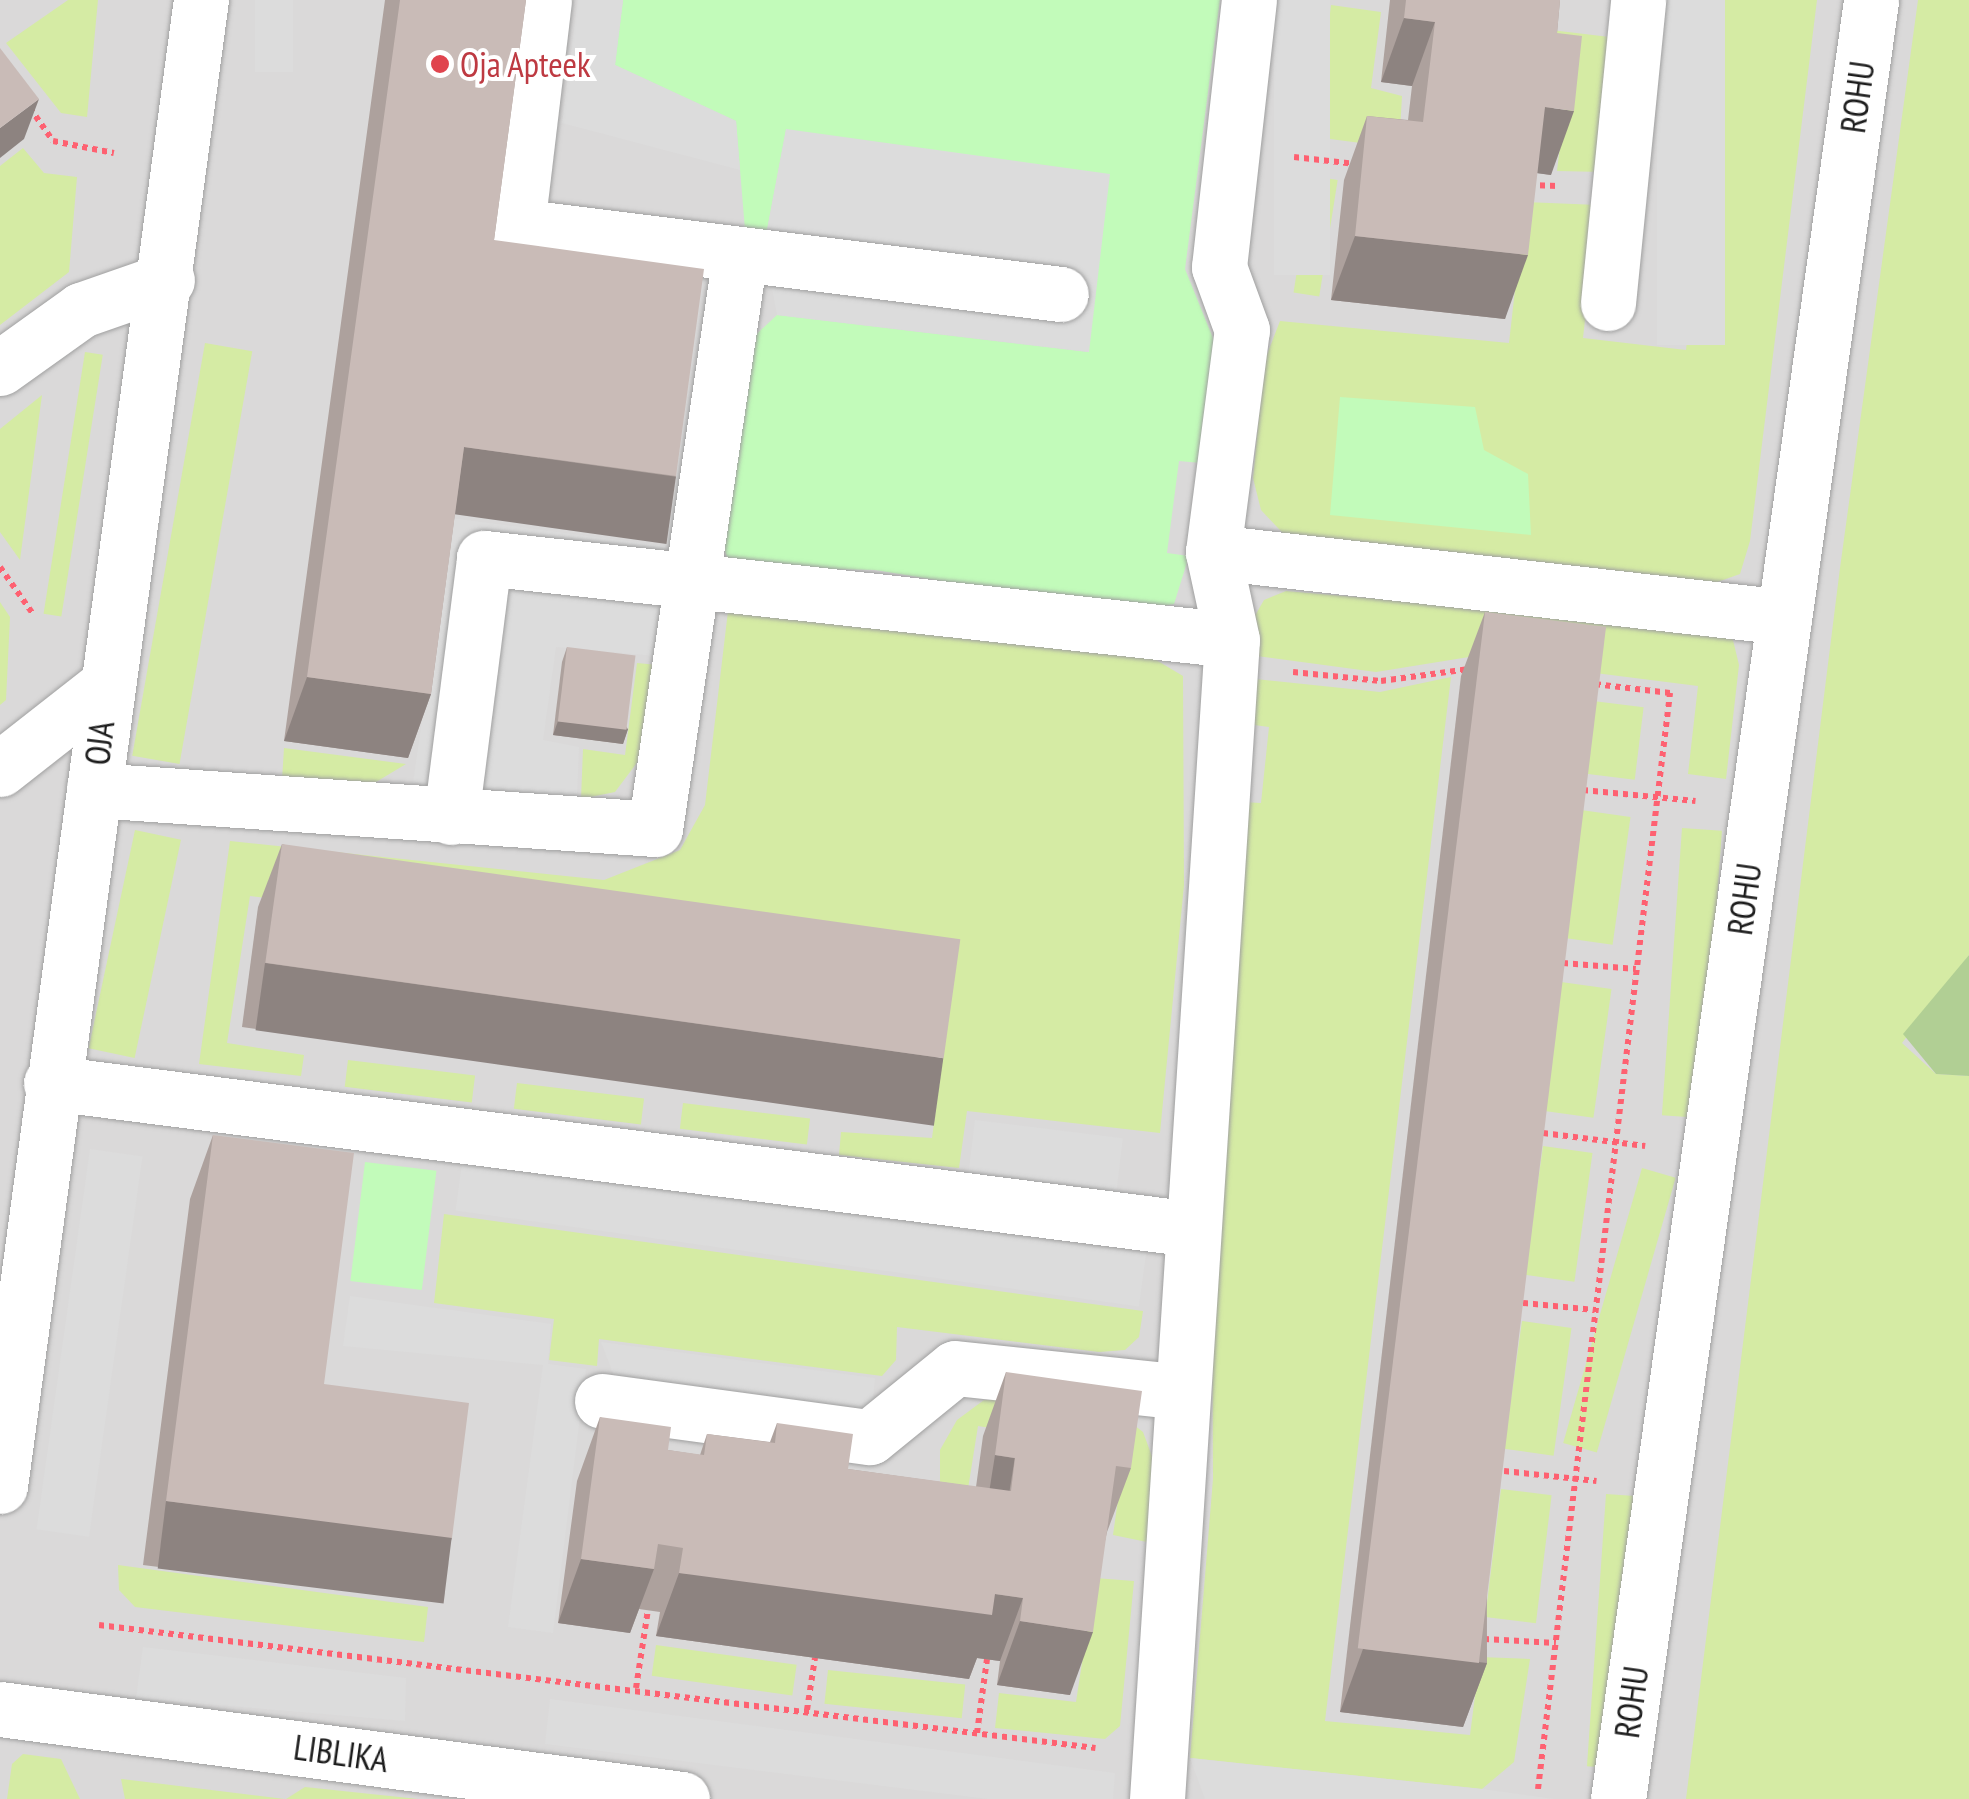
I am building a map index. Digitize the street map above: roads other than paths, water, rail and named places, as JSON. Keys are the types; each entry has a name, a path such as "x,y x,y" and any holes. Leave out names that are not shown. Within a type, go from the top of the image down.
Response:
{"street":[{"name":"OJA","path":"0,1486 106,686 167,280 201,0"},
{"path":"544,0 517,226 1062,294"},
{"path":"1158,1778 1231,652 1213,552 1242,330 1219,267 1249,0"},
{"path":"1608,303 1638,0"},
{"name":"ROHU","path":"1618,1799 1871,0"},
{"path":"94,790 451,818 655,829 740,255"},
{"path":"0,368 80,310 167,280"},
{"path":"1213,552 1784,617"},
{"path":"451,818 484,558 692,581 1231,652"},
{"path":"0,769 106,686"},
{"path":"52,1083 1194,1229"},
{"path":"602,1402 870,1437 955,1368 1183,1392"},
{"name":"LIBLIKA","path":"0,1709 682,1799"}],"place":[{"name":"Oja Apteek","path":"440,64"}]}
